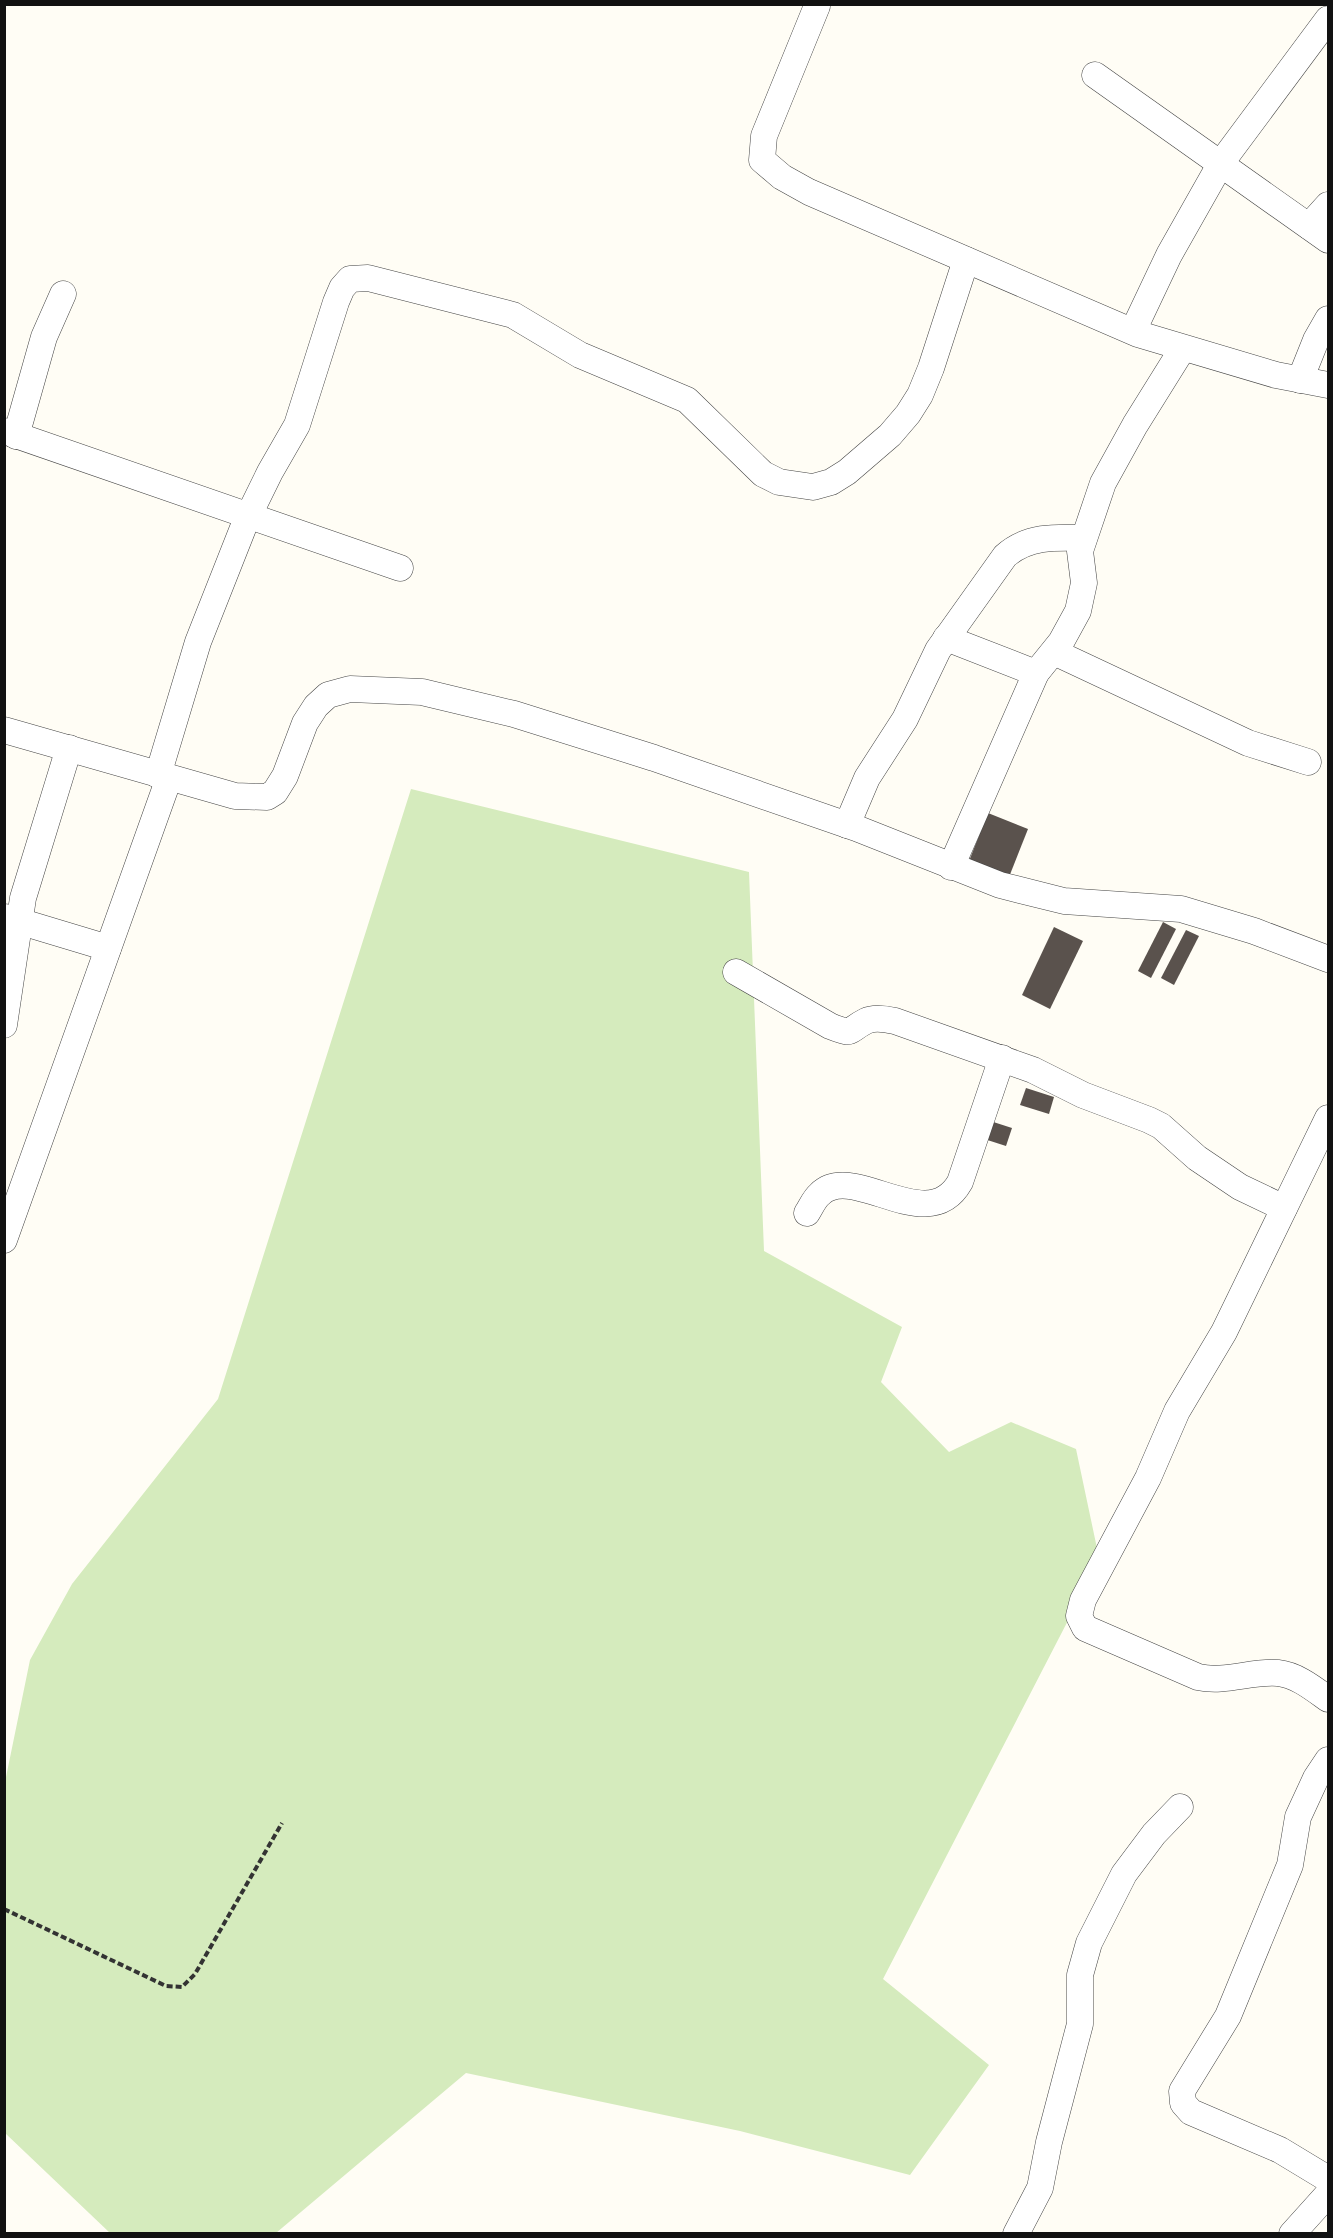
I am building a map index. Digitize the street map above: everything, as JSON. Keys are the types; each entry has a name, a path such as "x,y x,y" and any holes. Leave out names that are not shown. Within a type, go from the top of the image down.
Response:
{"street":[{"path":"817,6 764,136 762,160 782,177 809,192 1133,331 1183,348 1300,380 1329,385"},
{"path":"1133,331 1169,255 1221,163 1329,19"},
{"path":"1095,75 1319,233 1329,205"},
{"path":"4,1240 108,948 164,776 190,665 249,515 297,424 336,302 342,288 350,279 368,278 513,315 580,355 687,400 763,474 779,482 813,487 831,482 847,472 890,435 909,414 931,368 966,260"},
{"path":"63,294 45,336 10,434 400,568"},
{"path":"1300,380 1316,339 1329,319"},
{"path":"951,867 1036,673 1045,658 1054,652 1078,611 1084,583 1080,567 1083,538 1113,463 1183,348"},
{"path":"848,825 867,778 905,719 926,670 946,638 1012,549 1038,539 1083,538"},
{"path":"946,638 1036,673"},
{"path":"1054,652 1257,746 1308,762"},
{"path":"4,730 235,796 267,797 275,792 285,776 305,723 316,706 328,695 350,689 422,692 524,717 654,758 848,825 1000,885 1064,901 1181,909 1254,931 1329,959"},
{"path":"4,1025 12,919 23,898 69,748"},
{"path":"12,919 108,948"},
{"path":"736,972 830,1026 845,1032 857,1029 866,1021 881,1018 895,1020 1002,1058 1161,1126 1197,1158 1240,1187 1284,1208"},
{"path":"807,1214 820,1193 832,1187 853,1187 928,1204 943,1202 948,1198 960,1182 1002,1058"},
{"path":"1329,1118 1224,1332 1177,1411 1148,1478 1083,1600 1079,1616 1085,1628 1198,1677 1210,1679 1280,1673 1297,1679 1329,1699"},
{"path":"1329,1760 1316,1778 1298,1817 1293,1834 1290,1865 1228,2016 1182,2091 1183,2103 1191,2112 1280,2150 1329,2179"},
{"path":"1016,2234 1040,2188 1048,2142 1080,2024 1080,1975 1089,1943 1124,1874 1154,1834 1180,1807"},
{"path":"1292,2234 1329,2194"}],"path":[{"path":"4,1909 166,1986 182,1987 195,1974 282,1823"}],"green space":[{"path":"411,789 749,872 764,1251 902,1327 881,1382 949,1452 1011,1422 1076,1449 1098,1553 1075,1607 883,1979 989,2065 910,2175 740,2131 466,2073 276,2233 110,2233 5,2133 5,1782 30,1660 72,1584 218,1399"}],"building":[{"path":"988,813 1028,829 1009,877 969,861"},
{"path":"1163,922 1176,929 1151,978 1138,971"},
{"path":"1054,927 1083,941 1050,1009 1022,995"},
{"path":"1186,930 1199,936 1174,985 1161,978"},
{"path":"1026,1088 1054,1097 1049,1114 1020,1105"},
{"path":"984,1119 1012,1128 1006,1146 978,1137"}]}
